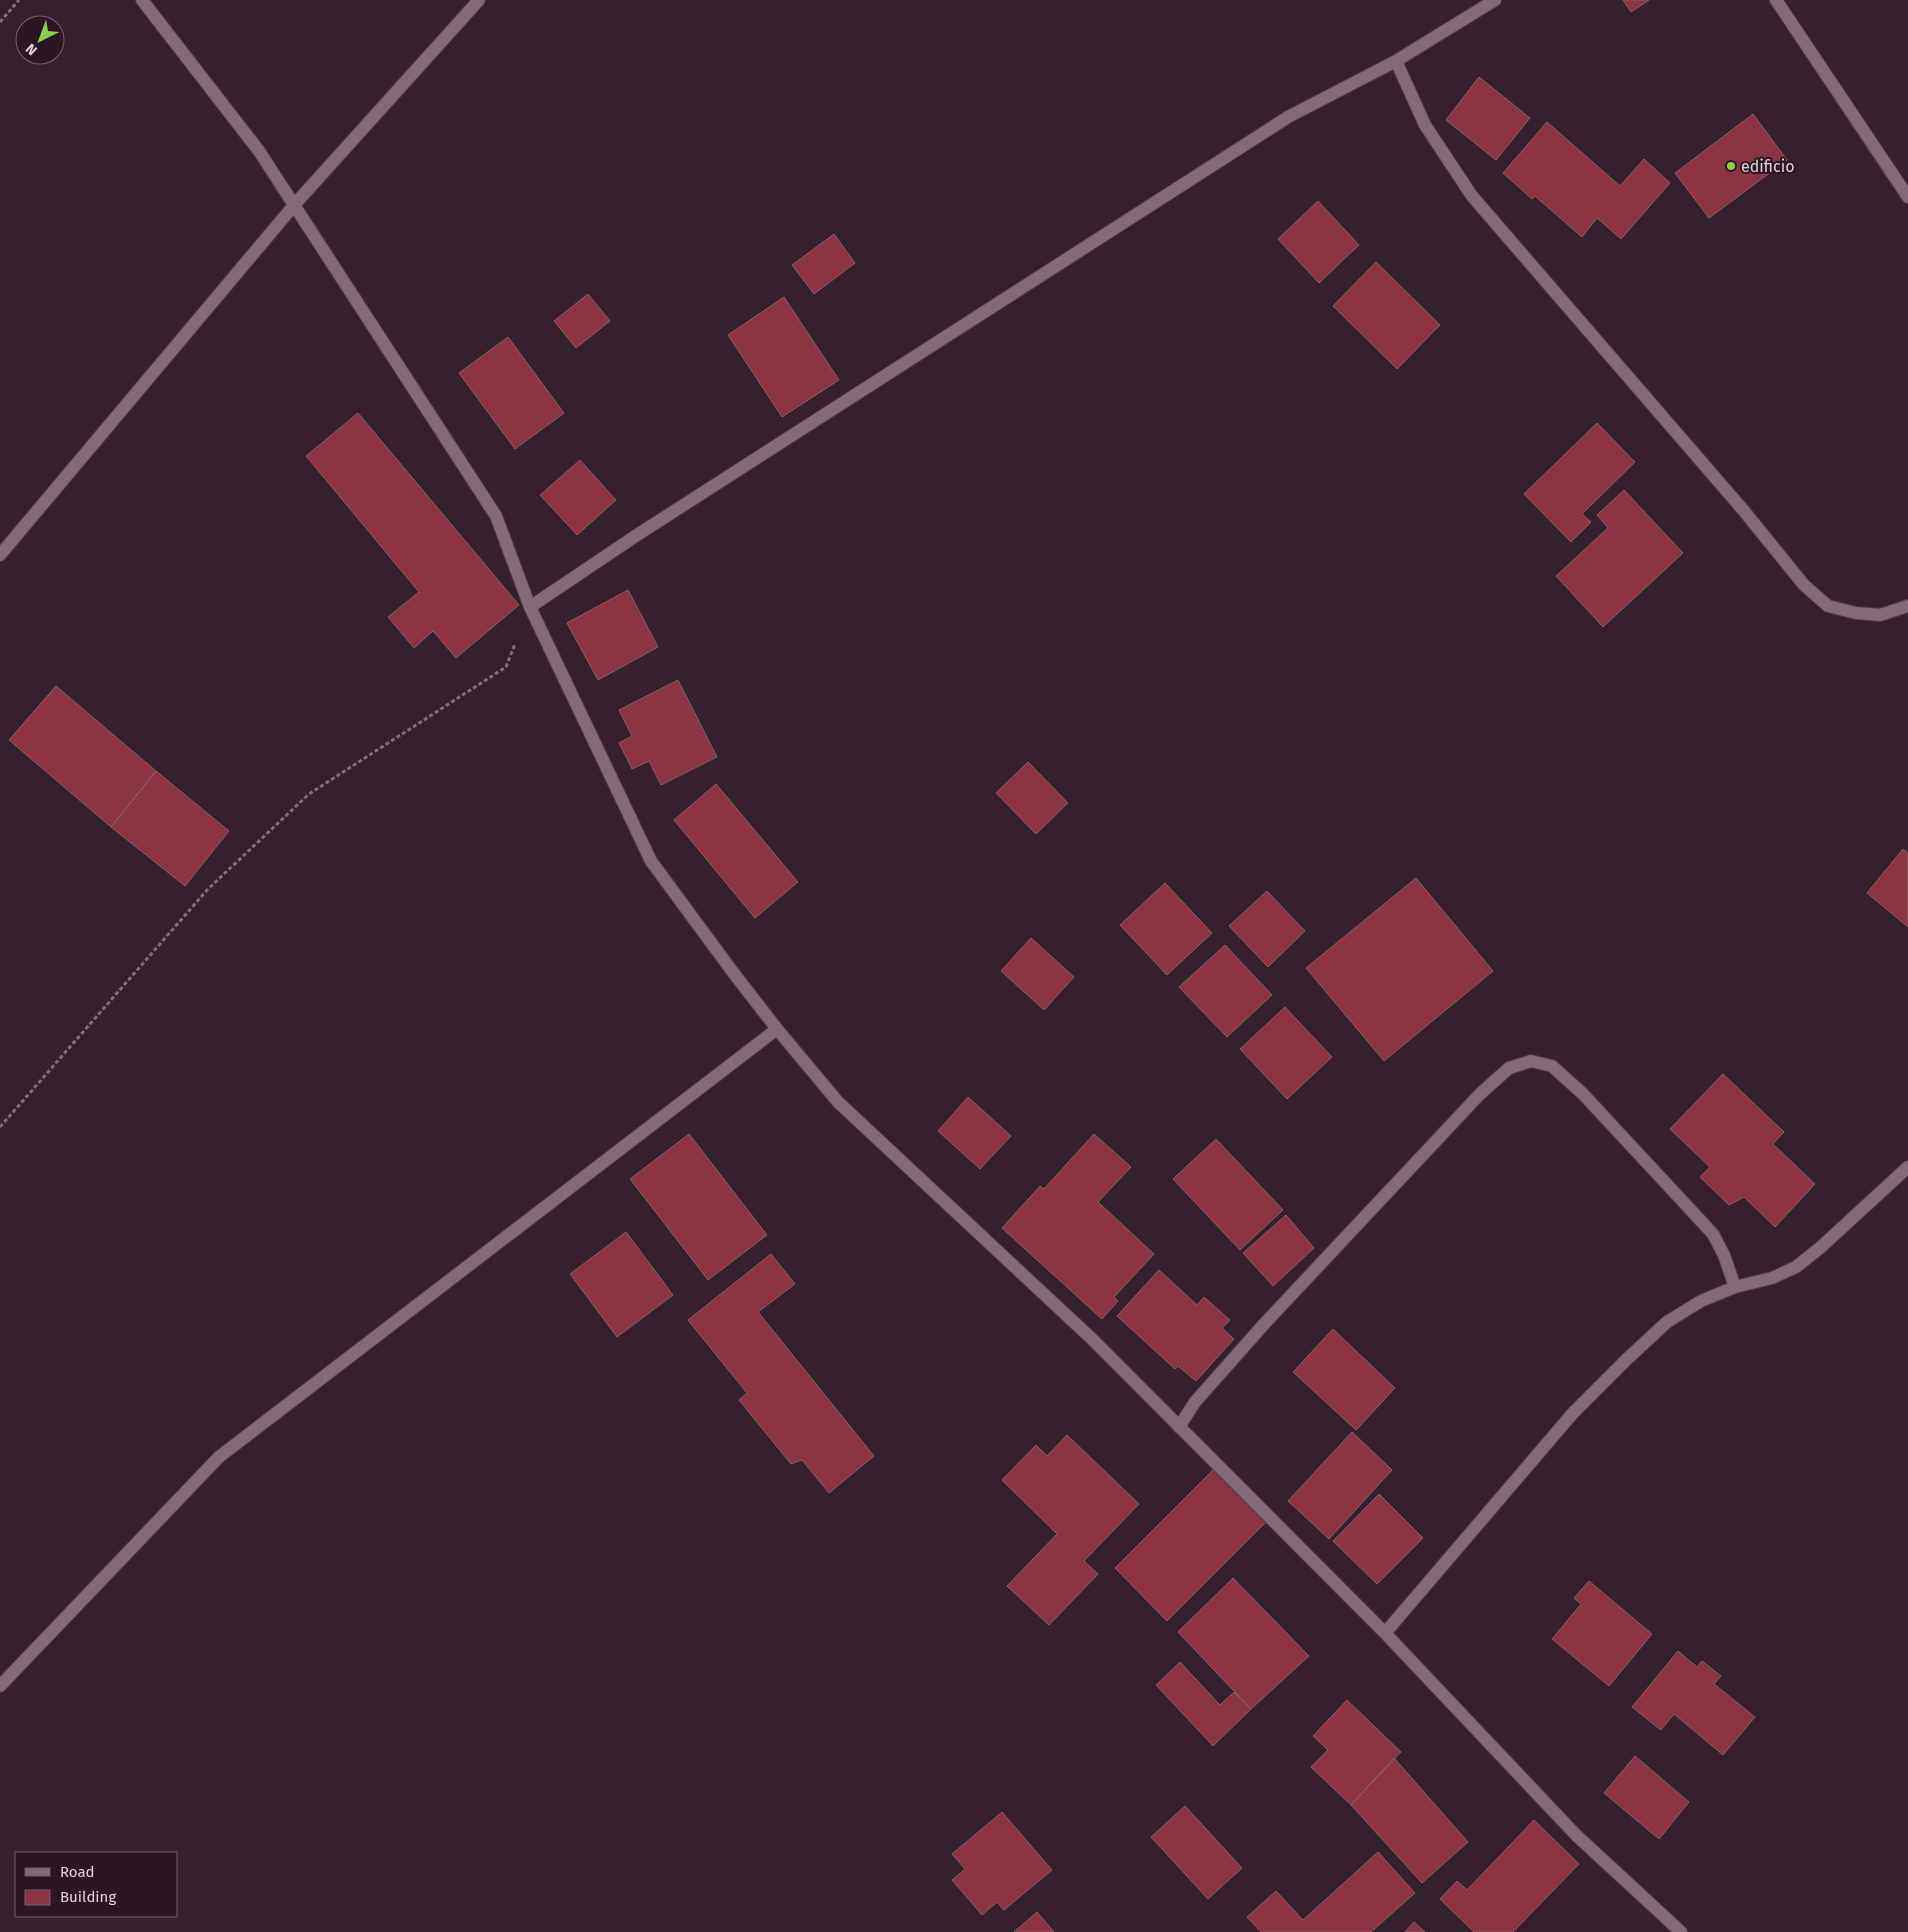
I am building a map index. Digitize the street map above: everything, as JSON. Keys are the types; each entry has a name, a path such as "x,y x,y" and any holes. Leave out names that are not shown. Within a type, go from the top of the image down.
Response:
{"street":[{"path":"142,0 259,151 496,516 530,607 651,861 777,1029 838,1102 1092,1339 1384,1633 1576,1836 1681,1932"},
{"path":"0,555 295,204 479,0"},
{"path":"530,607 637,536 1288,117 1396,61 1494,0"},
{"path":"1776,0 1908,197"},
{"path":"1396,61 1425,125 1472,196 1744,511 1804,585 1828,606 1856,613 1880,615 1908,606"},
{"path":"0,1686 219,1457 777,1029"},
{"path":"1179,1427 1195,1402 1265,1323 1480,1094 1509,1068 1531,1061 1552,1066 1583,1094 1712,1234 1724,1255 1735,1287"},
{"path":"1384,1633 1573,1413 1667,1322 1701,1301 1735,1287 1772,1278 1796,1267 1821,1247 1908,1168"}],"path":[{"path":"0,22 19,0"},
{"path":"0,1127 208,889 309,794 506,667 530,607"}],"building":[{"path":"1623,0 1649,0 1631,12"},
{"path":"1479,77 1530,118 1496,160 1446,120"},
{"name":"edificio","path":"1753,114 1787,160 1709,218 1675,173"},
{"path":"1547,122 1620,186 1644,159 1670,183 1621,239 1597,218 1582,237 1535,196 1532,199 1503,173"},
{"path":"1318,201 1359,245 1319,283 1278,239"},
{"path":"834,234 855,263 814,294 792,265"},
{"path":"1376,262 1440,325 1397,369 1333,306"},
{"path":"588,294 610,321 576,348 554,321"},
{"path":"784,297 839,380 782,417 728,335"},
{"path":"508,337 564,413 515,449 459,373"},
{"path":"358,413 519,605 456,658 433,631 414,648 388,617 419,592 306,456"},
{"path":"1597,423 1635,462 1582,514 1591,522 1571,542 1524,494"},
{"path":"580,460 616,500 577,535 540,495"},
{"path":"1624,490 1683,553 1603,627 1556,576 1608,528 1597,515"},
{"path":"628,590 658,647 598,680 567,623"},
{"path":"678,680 717,757 661,785 649,761 632,769 619,743 632,736 619,710"},
{"path":"56,686 156,771 111,827 9,740"},
{"path":"1028,762 1068,803 1036,834 996,793"},
{"path":"156,771 229,831 185,886 111,827"},
{"path":"716,784 798,882 755,918 674,820"},
{"path":"1903,849 1908,853 1908,927 1867,893"},
{"path":"1416,878 1493,971 1384,1061 1306,968"},
{"path":"1165,883 1212,933 1167,975 1120,925"},
{"path":"1267,891 1305,931 1268,967 1229,926"},
{"path":"1031,938 1074,977 1044,1010 1001,971"},
{"path":"1225,945 1272,995 1227,1037 1179,987"},
{"path":"1285,1007 1332,1057 1287,1099 1240,1049"},
{"path":"1723,1074 1784,1132 1773,1144 1815,1184 1775,1227 1744,1197 1729,1205 1700,1177 1710,1167 1670,1129"},
{"path":"968,1097 1011,1136 980,1169 938,1131"},
{"path":"689,1134 767,1235 708,1280 630,1179"},
{"path":"1094,1134 1131,1167 1098,1202 1154,1254 1114,1297 1118,1301 1102,1319 1002,1228 1040,1186 1044,1189"},
{"path":"1216,1139 1283,1210 1240,1250 1173,1179"},
{"path":"1286,1215 1314,1248 1273,1286 1243,1253"},
{"path":"626,1232 673,1295 617,1337 570,1274"},
{"path":"771,1254 795,1284 758,1312 874,1456 829,1493 802,1460 791,1464 739,1400 747,1393 688,1320"},
{"path":"1159,1270 1197,1305 1204,1297 1230,1320 1222,1328 1234,1339 1196,1381 1178,1366 1175,1369 1117,1316"},
{"path":"1333,1329 1395,1388 1356,1430 1293,1372"},
{"path":"1352,1432 1392,1470 1329,1539 1288,1501"},
{"path":"1067,1435 1139,1504 1084,1561 1098,1574 1049,1625 1007,1586 1057,1534 1002,1480 1036,1445 1047,1456"},
{"path":"1215,1468 1268,1520 1167,1621 1115,1568"},
{"path":"1379,1494 1423,1538 1377,1584 1333,1541"},
{"path":"1233,1578 1309,1656 1251,1709 1178,1632"},
{"path":"1589,1581 1652,1634 1609,1686 1552,1639 1581,1604 1574,1598"},
{"path":"1678,1651 1697,1667 1702,1661 1721,1676 1714,1684 1755,1717 1723,1755 1674,1714 1661,1730 1632,1707"},
{"path":"1180,1662 1220,1705 1234,1692 1251,1709 1213,1746 1156,1685"},
{"path":"1347,1700 1401,1752 1351,1805 1311,1767 1328,1750 1313,1736"},
{"path":"1635,1756 1689,1802 1659,1839 1604,1793"},
{"path":"1394,1758 1468,1842 1422,1883 1351,1805"},
{"path":"1185,1806 1242,1868 1208,1899 1151,1837"},
{"path":"1002,1812 1052,1870 1004,1910 997,1902 982,1915 952,1880 965,1869 952,1854"},
{"path":"1534,1820 1579,1864 1513,1932 1474,1932 1440,1899 1457,1881 1467,1890"},
{"path":"1378,1852 1415,1893 1371,1932 1261,1932 1247,1917 1276,1891 1303,1920"},
{"path":"1037,1912 1054,1932 1014,1932"},
{"path":"1414,1922 1425,1932 1405,1932"}],"place":[{"name":"edificio","path":"1731,166"}]}
